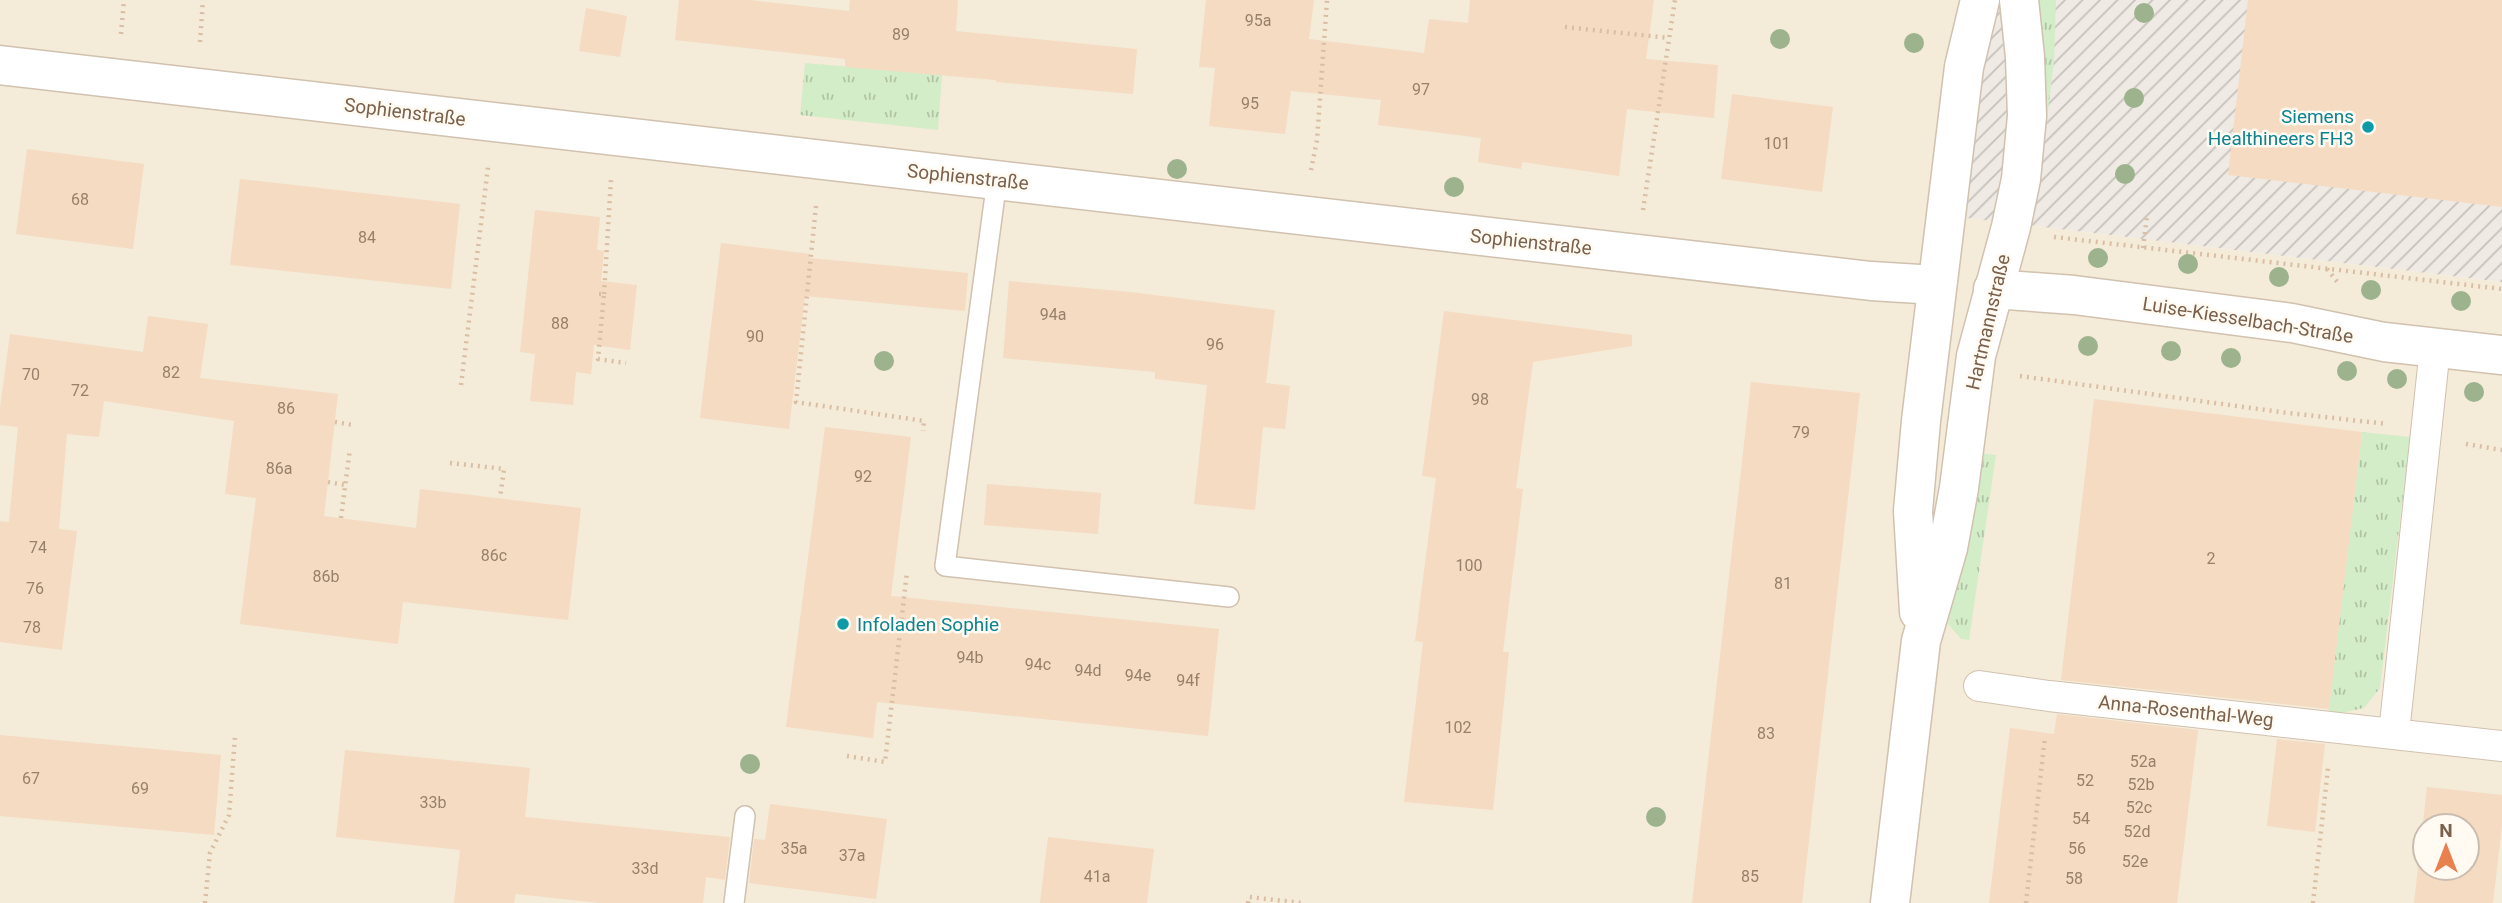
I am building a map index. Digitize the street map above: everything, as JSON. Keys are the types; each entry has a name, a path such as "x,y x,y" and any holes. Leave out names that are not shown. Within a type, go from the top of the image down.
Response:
{"street":[{"name":"Hartmannstraße","path":"1921,641 1913,511 1964,67 1980,0"},
{"name":"Hartmannstraße","path":"1890,903 1921,641 1948,548 1959,488 1976,356 2011,227 2021,179 2027,116 2020,0"},
{"name":"Sophienstraße","path":"0,65 1871,281 1937,285"},
{"name":"Luise-Kiesselbach-Straße","path":"1937,285 2074,296 2292,323 2384,342 2502,355"},
{"path":"2394,733 2435,348"},
{"name":"Anna-Rosenthal-Weg","path":"1979,685 2049,696 2502,746"}],"lane":[{"path":"997,180 944,566 1229,597"},
{"path":"734,903 745,816"}],"path":[{"path":"1301,215 1317,140 1327,0"},
{"path":"1636,254 1675,0"},
{"path":"1564,27 1669,38"},
{"path":"461,385 494,123"},
{"path":"821,160 796,402 924,421 923,434"},
{"path":"611,177 598,359 626,363"},
{"path":"2143,248 2147,216"},
{"path":"2050,236 2502,289"},
{"path":"2020,376 2280,412 2427,428 2472,447 2502,450"},
{"path":"335,422 353,425"},
{"path":"341,519 350,449"},
{"path":"450,463 504,469 500,498"},
{"path":"328,482 345,485"},
{"path":"847,756 885,762 907,571"},
{"path":"2026,903 2049,696"},
{"path":"2312,903 2333,727"},
{"path":"205,903 210,853 229,815 235,736"},
{"path":"1248,903 1249,897 1302,903"}],"shaded area":[{"path":"0,0 1980,0 1959,217 2502,282 2502,903 0,903"},
{"path":"1980,0 2502,0 2502,282 1958,217"}],"green space":[{"path":"2036,0 2056,0 2054,61 2048,111 2042,111"},
{"path":"805,63 942,75 938,130 800,115"},
{"path":"2362,432 2410,437 2380,688 2364,708 2328,716"},
{"path":"1977,453 1996,455 1969,640 1961,639 1948,624"}],"building":[{"path":"679,0 749,0 849,11 850,0 958,0 956,31 1137,49 1133,94 845,67 845,59 675,40"},
{"path":"1206,0 1314,0 1309,39 1424,53 1429,19 1468,23 1470,0 1654,0 1646,59 1718,65 1714,118 1627,109 1619,176 1522,162 1521,169 1478,162 1481,138 1378,125 1381,100 1291,91 1285,134 1209,126 1215,68 1199,67"},
{"name":"Siemens Healthineers FH3","path":"2248,0 2502,0 2502,207 2228,175"},
{"path":"586,8 627,16 620,57 579,51"},
{"path":"1732,94 1833,107 1822,192 1721,179"},
{"path":"27,149 144,164 133,249 16,234"},
{"path":"240,179 460,204 451,289 230,265"},
{"path":"535,210 600,217 597,250 604,251 601,281 637,285 630,350 594,345 591,374 576,372 573,405 530,401 535,354 520,352"},
{"path":"721,243 810,254 810,258 968,273 965,311 805,296 789,429 700,418"},
{"path":"1009,281 1130,292 1275,310 1266,383 1290,386 1285,429 1263,427 1255,510 1194,504 1207,385 1155,379 1155,372 1003,358"},
{"path":"1444,311 1632,335 1632,346 1533,362 1516,488 1523,489 1503,652 1509,652 1493,810 1404,802 1423,642 1415,641 1436,478 1422,476"},
{"path":"148,316 208,324 200,378 338,394 324,516 416,528 420,489 581,508 568,620 403,602 398,644 240,624 256,498 225,494 234,421 104,401 99,437 67,434 59,529 77,531 62,650 0,642 0,521 9,522 18,427 0,425 10,334 143,352"},
{"path":"1751,382 1860,393 1802,903 1692,903"},
{"path":"2094,399 2362,432 2329,709 2061,680"},
{"path":"825,427 911,437 891,596 1219,629 1208,736 877,702 873,738 786,727"},
{"path":"987,484 1101,493 1098,534 984,525"},
{"path":"2057,714 2198,730 2177,903 1989,903 2010,728 2054,734"},
{"path":"0,735 221,755 214,835 0,816"},
{"path":"2277,739 2325,744 2315,832 2267,826"},
{"path":"345,750 530,768 525,817 730,837 725,880 706,877 703,903 600,903 516,894 514,903 454,903 460,850 336,837"},
{"path":"2427,787 2502,795 2502,825 2493,903 2414,903 2416,882 2481,882 2481,812 2424,812"},
{"path":"770,804 887,819 876,899 749,883 754,839 765,840"},
{"path":"1048,837 1154,849 1147,903 1040,903"}],"place":[{"name":"Siemens Healthineers FH3","path":"2368,127"},
{"name":"Infoladen Sophie","path":"843,624"}]}
